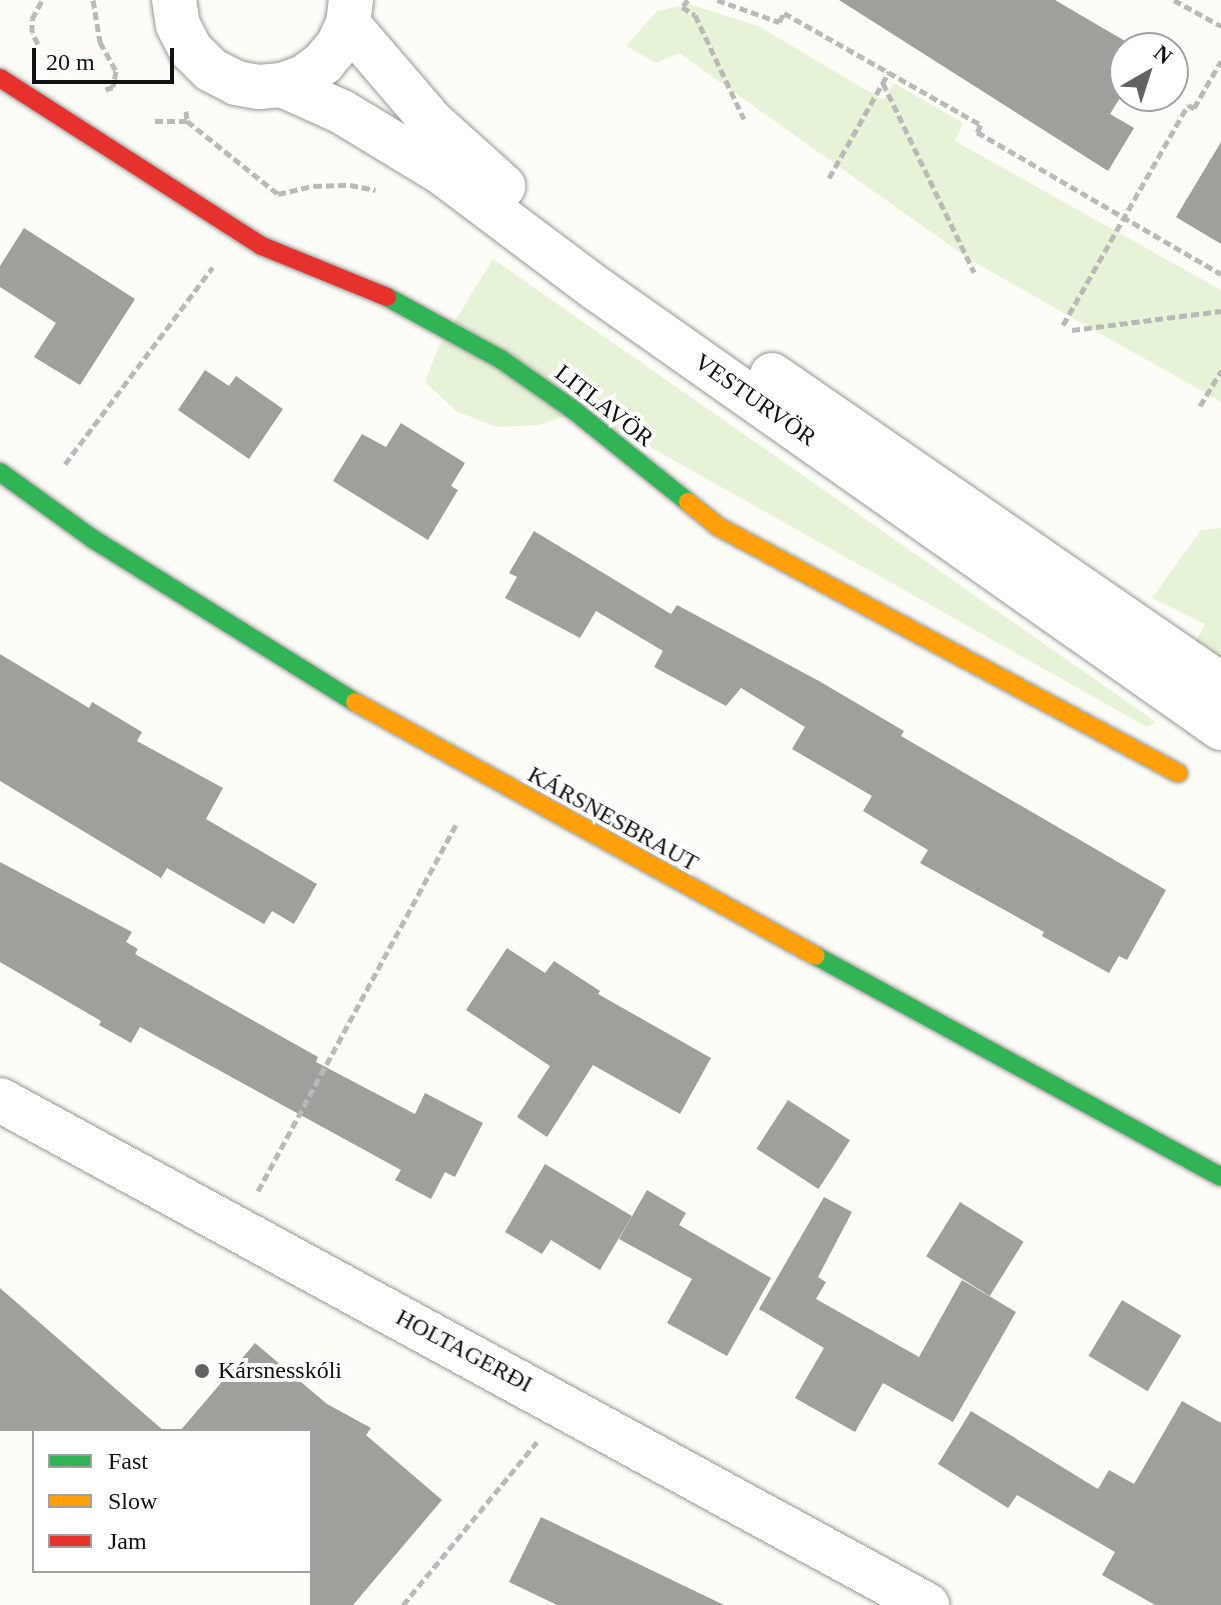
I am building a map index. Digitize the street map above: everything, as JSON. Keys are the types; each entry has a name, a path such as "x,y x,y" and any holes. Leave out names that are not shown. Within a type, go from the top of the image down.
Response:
{"street":[{"path":"174,0 178,25 191,50 211,70 236,83 282,85 304,77 323,63 338,45 349,12"},
{"name":"VESTURVÖR","path":"349,12 432,122 531,209 1221,685"},
{"name":"LITLAVÖR","path":"0,78 262,246 342,276 407,307 502,360 572,409 719,527 1178,773"},
{"name":"VESTURVÖR","path":"282,85 342,112 441,172 597,289 1221,728"},
{"name":"KÁRSNESBRAUT","path":"0,472 93,539 379,717 1221,1177"},
{"name":"HOLTAGERÐI","path":"0,1100 927,1605"}],"path":[{"path":"42,0 32,19 32,32 42,50"},
{"path":"93,0 95,26 117,80 107,90 93,86"},
{"path":"688,0 682,7 695,15 744,119"},
{"path":"717,0 779,22 784,13 981,125 977,132 1221,274"},
{"path":"1174,0 1221,26"},
{"path":"1063,325 1188,105 1194,108 1221,61"},
{"path":"829,178 889,72"},
{"path":"883,83 974,272"},
{"path":"60,471 216,263"},
{"path":"1072,330 1221,311"},
{"path":"1200,406 1221,371"},
{"path":"258,1192 457,823"},
{"path":"403,1605 495,1497 565,1406"}],"green space":[{"path":"689,4 758,26 883,100 894,83 963,123 955,141 1221,290 1221,402 969,259 679,53 656,63 626,46 657,11"},
{"path":"493,259 1156,722 1147,727 620,430 574,413 538,425 496,427 456,411 425,382 438,348"},
{"path":"1221,528 1221,665 1191,650 1205,624 1152,598 1201,530"}],"building":[{"path":"839,0 1055,0 1110,32 1109,112 1134,128 1108,171"},
{"path":"1221,142 1221,244 1176,217"},
{"path":"24,228 135,299 80,385 34,357 56,323 0,287 0,266"},
{"path":"205,370 229,386 236,376 283,409 249,459 178,410"},
{"path":"401,423 465,463 451,486 458,490 428,540 333,481 362,434 386,447"},
{"path":"534,531 671,614 677,605 819,681 904,731 901,736 1166,890 1127,960 1119,956 1109,973 1042,936 1044,932 920,863 928,850 863,811 872,796 792,749 805,727 741,688 726,706 654,667 663,651 596,611 580,638 505,598 517,577 509,573"},
{"path":"0,654 89,708 92,702 142,732 137,741 223,788 206,819 317,884 294,924 272,911 264,924 167,868 161,878 0,781"},
{"path":"0,862 132,932 126,942 138,949 135,954 318,1057 316,1062 415,1114 425,1093 483,1123 455,1177 445,1172 431,1199 395,1180 401,1170 140,1027 131,1043 99,1025 101,1021 0,962"},
{"path":"507,948 545,973 554,961 600,991 598,994 711,1058 680,1114 593,1065 547,1137 517,1117 550,1066 466,1010"},
{"path":"788,1100 850,1140 818,1189 756,1149"},
{"path":"545,1164 632,1216 600,1270 551,1240 542,1254 505,1232"},
{"path":"647,1190 686,1213 679,1225 771,1278 727,1356 667,1323 692,1279 619,1239"},
{"path":"824,1197 852,1212 818,1277 826,1282 816,1299 919,1357 962,1280 1016,1312 953,1422 883,1383 855,1432 795,1398 824,1348 759,1309"},
{"path":"960,1202 1024,1242 990,1296 926,1256"},
{"path":"0,1288 162,1429 32,1429 0,1431"},
{"path":"1122,1300 1181,1336 1148,1391 1089,1356"},
{"path":"255,1343 327,1404 371,1428 366,1435 442,1500 353,1605 310,1605 312,1429 182,1429"},
{"path":"1182,1401 1221,1423 1221,1605 1155,1605 1102,1575 1115,1552 1017,1495 1008,1508 938,1464 971,1411 1098,1489 1109,1470 1134,1484"},
{"path":"541,1517 724,1605 557,1605 509,1582"}],"traffic: fast":[{"path":"387,297 502,360 572,409 688,502"},
{"path":"0,472 93,539 355,702"},
{"path":"816,956 1221,1177"}],"traffic: slow":[{"path":"688,502 719,527 1178,773"},
{"path":"355,702 816,956"}],"traffic: jam":[{"path":"0,78 262,246 387,297"}],"place":[{"name":"Kársnesskóli","path":"202,1371"}]}
